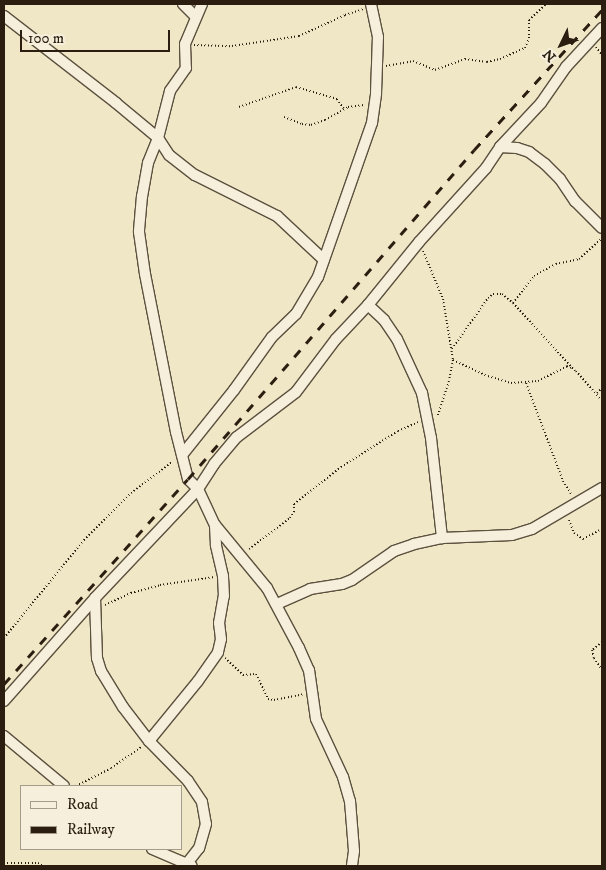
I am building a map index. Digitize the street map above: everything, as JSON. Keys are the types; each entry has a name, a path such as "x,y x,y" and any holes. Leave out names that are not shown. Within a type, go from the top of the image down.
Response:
{"street":[{"path":"183,4 196,16"},
{"path":"202,4 185,44 186,68 170,91 158,138 148,163 142,196 139,232 145,274 188,479 198,489 215,525 252,568 277,604 309,670 316,719 343,777 350,801 354,851 352,866"},
{"path":"182,455 234,390 272,337 296,314 315,284 372,122 378,37 372,5"},
{"path":"4,16 158,138 169,155 195,175 277,216 324,260"},
{"path":"4,701 95,598 198,489 214,464 237,438 296,392 336,339 368,306 419,242 486,168 500,147 541,103 566,67 602,28"},
{"path":"500,147 517,148 529,152 545,164 560,180 575,201 602,228"},
{"path":"368,306 384,320 396,340 422,393 432,419 442,538"},
{"path":"277,604 310,588 342,584 352,580 394,551 442,538 512,535 532,530 602,488"},
{"path":"149,741 198,681 218,652 221,639 220,623 224,596 223,576 216,545 215,525"},
{"path":"95,598 96,658 101,671 118,700 149,741 188,781 202,802 206,824 199,848 188,865 154,850"},
{"path":"4,736 63,785"}],"path":[{"path":"377,68 413,61 436,70 465,59 487,62 500,59 525,48 529,38 529,20 546,4"},
{"path":"185,44 222,46 299,36 372,5"},
{"path":"239,107 296,87 337,99 344,109"},
{"path":"284,117 302,124 311,125 352,106 374,105"},
{"path":"513,303 534,276 556,264 579,259 602,238"},
{"path":"239,555 263,540 290,518 294,514 294,504 341,467 398,430 432,419 449,381 453,360 443,300 419,242"},
{"path":"452,349 493,294 502,294 513,303 602,401"},
{"path":"453,360 488,376 511,383 538,381 566,366 575,371"},
{"path":"526,383 563,481 577,504"},
{"path":"596,394 602,388"},
{"path":"4,638 84,540 131,493 182,455"},
{"path":"566,510 574,533 579,537 583,539 602,529"},
{"path":"96,609 131,593 160,584 223,576"},
{"path":"602,642 592,650 594,658 602,670"},
{"path":"218,652 243,675 256,674 268,699 274,700 295,694 312,695"},
{"path":"78,785 111,768 149,741"},
{"path":"4,863 38,863 44,866"}],"railway":[{"path":"4,684 188,479 474,150 602,10"}]}
